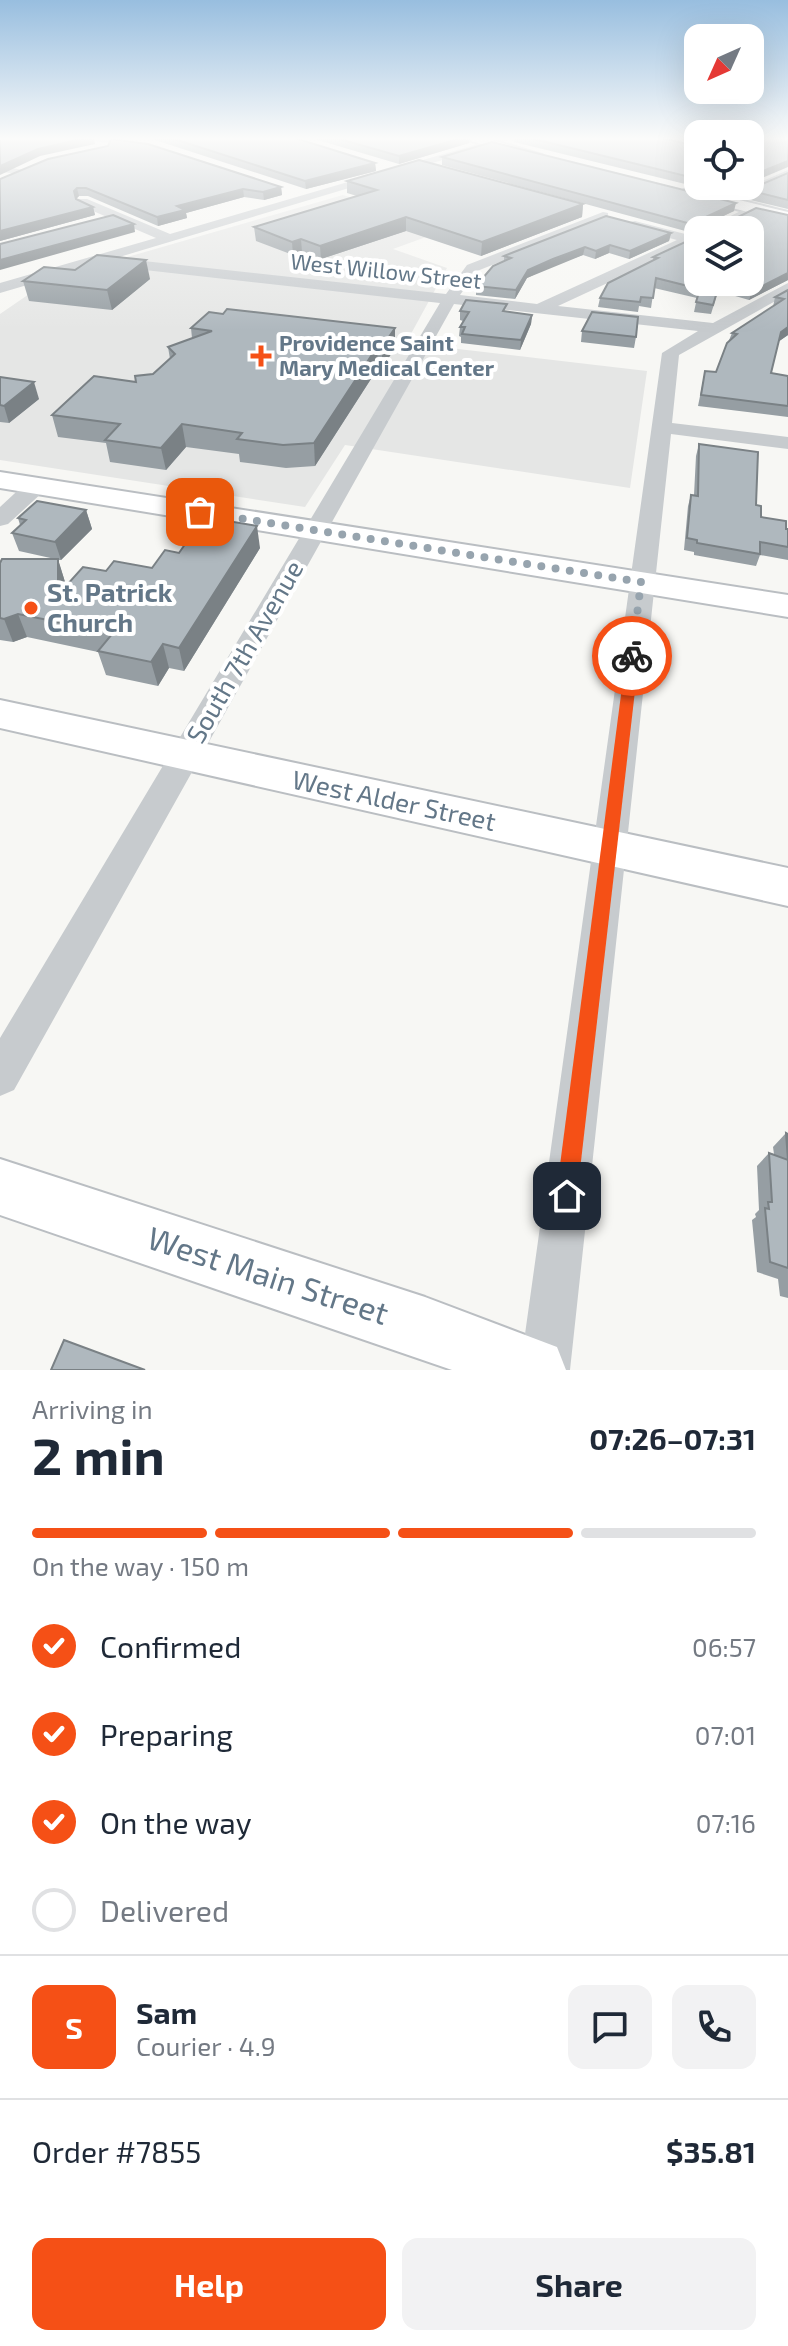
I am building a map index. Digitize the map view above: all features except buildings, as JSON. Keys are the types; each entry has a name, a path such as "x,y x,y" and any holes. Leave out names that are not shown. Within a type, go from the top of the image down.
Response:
{"main road":[{"path":"726,202 788,217"},
{"path":"0,480 788,606"},
{"name":"West Alder Street","path":"0,714 788,887"},
{"name":"West Main Street","path":"0,1187 425,1328 534,1370"}],"street":[{"path":"83,202 168,238"},
{"path":"0,288 291,202"},
{"path":"573,208 684,235"},
{"path":"740,216 755,209"},
{"path":"88,224 117,216"},
{"name":"South 7th Avenue","path":"0,1076 449,300 472,268 603,216"},
{"path":"539,309 684,242"},
{"name":"West Willow Street","path":"99,258 114,264 717,328"},
{"path":"0,298 26,280"},
{"path":"545,1370 671,353 788,288"},
{"path":"660,427 788,443"},
{"path":"0,519 36,486"}],"shaded area":[{"name":"Providence Saint Mary Medical Center","path":"319,202 364,202 448,229 393,249 447,268 406,343 647,371 630,488 345,445 305,507 0,460 0,314 51,279"}],"way so far":[{"path":"200,512 641,582 632,656"}],"place":[{"name":"Providence Saint Mary Medical Center","path":"261,356"},
{"name":"St. Patrick Church","path":"31,608"}],"route":[{"path":"567,1196 632,656"}]}
